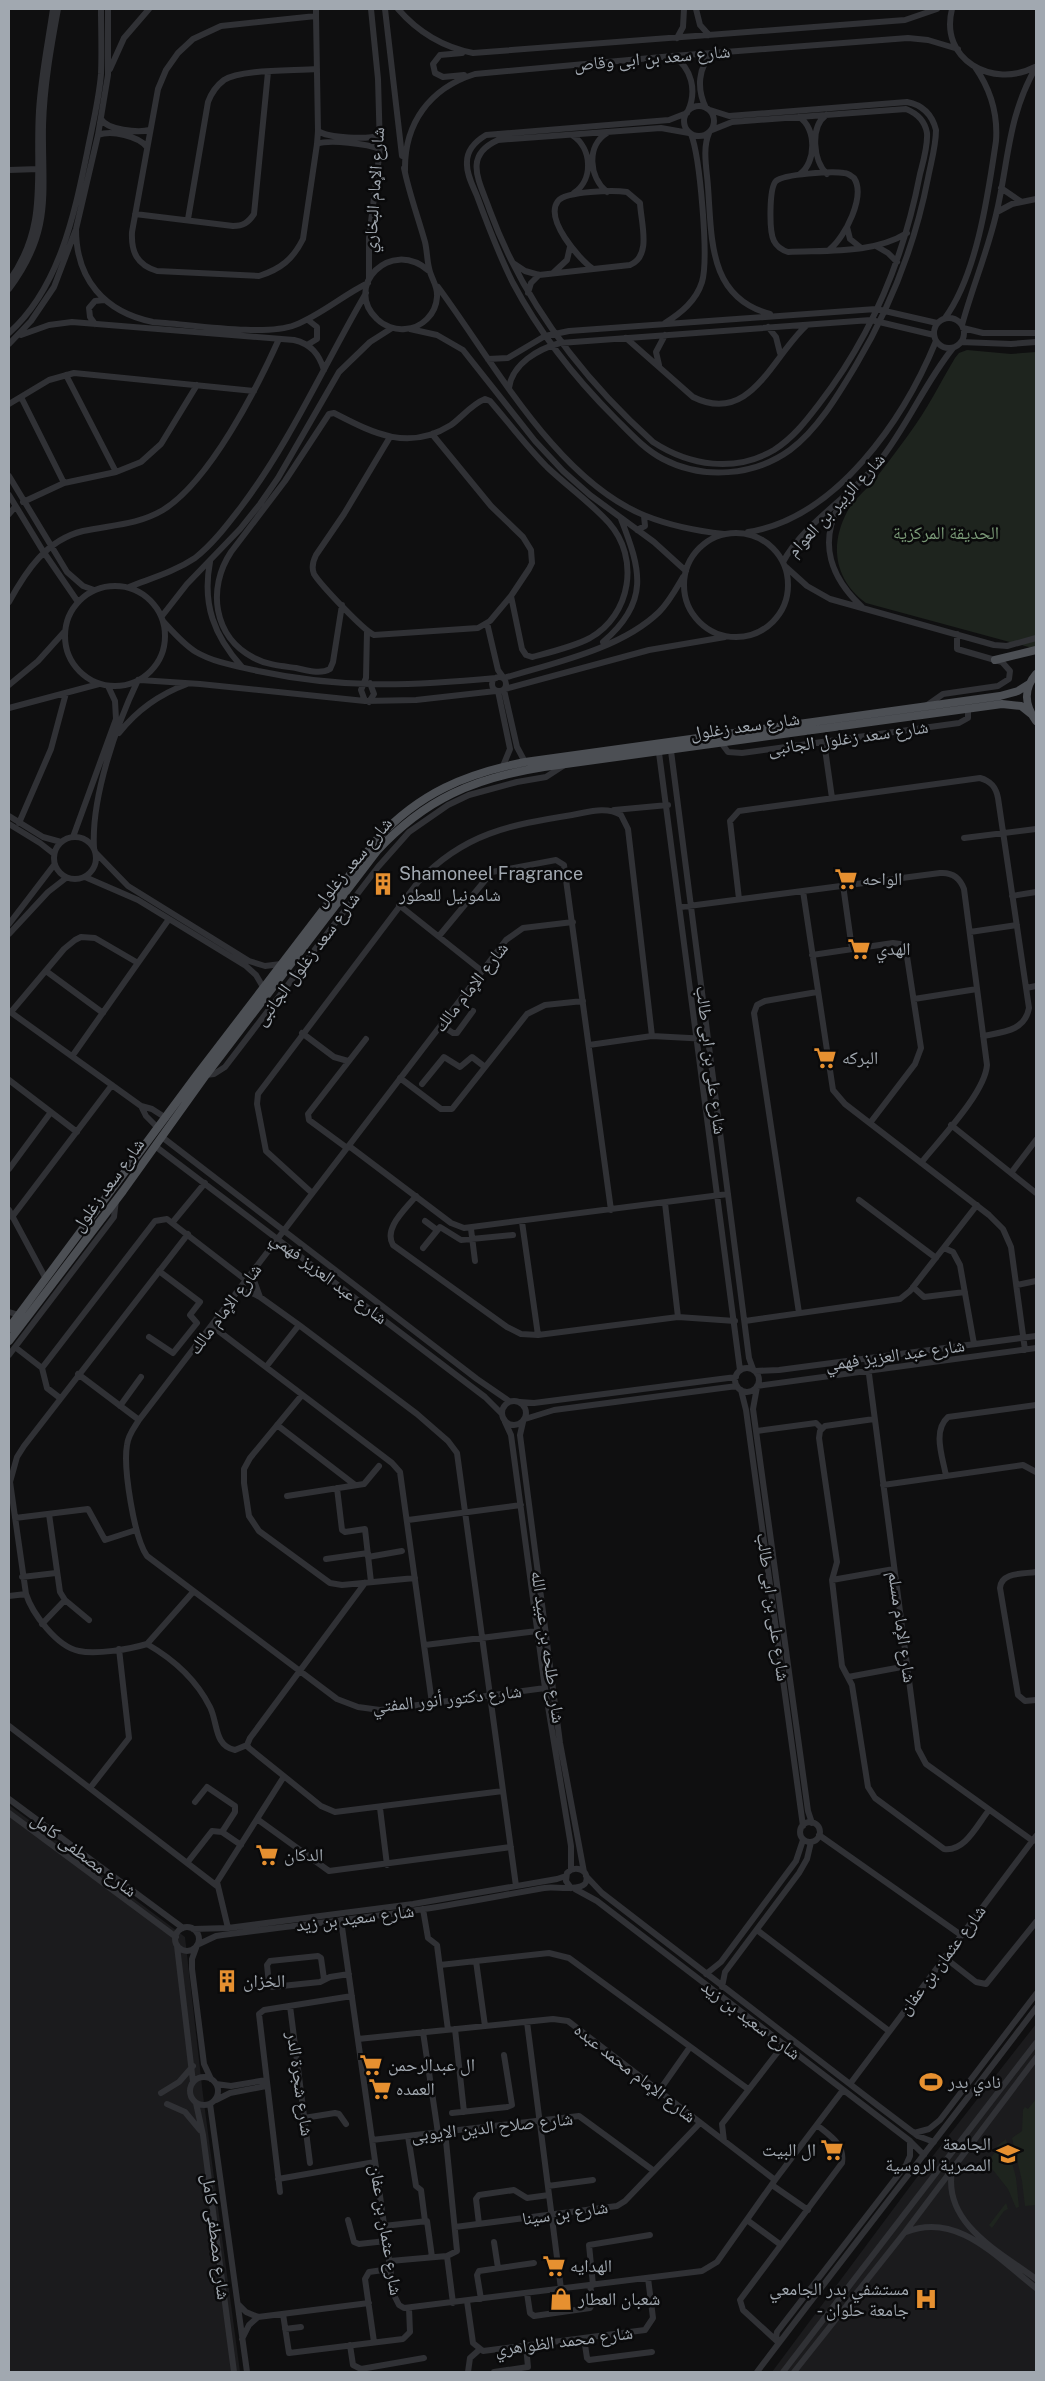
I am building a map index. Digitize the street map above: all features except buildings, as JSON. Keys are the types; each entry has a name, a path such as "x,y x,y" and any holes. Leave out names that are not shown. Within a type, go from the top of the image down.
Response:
{"main road":[{"path":"995,660 1036,650"},
{"path":"1034,718 1027,703 1029,684 1036,674"},
{"name":"شارع سعد زغلول","path":"12,1344 155,1146 263,987 397,829 428,806 465,786 503,774 968,710 1001,700 1029,684"},
{"name":"شارع سعد زغلول","path":"9,1328 158,1128 201,1077 326,912 378,838 406,811 436,791 462,778 525,762 926,706 1001,700 1021,706 1034,718"},
{"path":"807,724 808,733"}],"street":[{"path":"9,281 26,253 33,233 39,198 38,126 42,73 53,9"},
{"path":"9,289 30,255 43,213 44,102 58,9"},
{"path":"9,333 25,316 47,284 70,221 86,160 101,74 101,9"},
{"path":"9,344 44,305 54,287 76,229 98,134 108,75 108,9"},
{"path":"108,75 124,38 149,9"},
{"name":"شارع الإمام البخاري","path":"368,282 369,238 380,149 378,88 371,9"},
{"name":"شارع الإمام البخاري","path":"385,9 396,115 405,171 425,243 429,271"},
{"name":"شارع سعد بن ابى وقاص","path":"398,9 407,19 430,37 457,50 473,53 905,20 937,9"},
{"path":"677,38 683,27 684,9"},
{"path":"696,9 700,25 708,35"},
{"path":"488,359 508,358 545,336 553,334 663,324 876,309 937,323 945,318 960,293 980,227 997,128 994,106 986,86 975,68 958,49 951,31 952,9"},
{"path":"316,12 317,69 317,144 303,238 296,252 286,264 274,272 244,277 157,271 147,268 140,262 131,245 150,130 161,79 178,53 193,39 212,29 232,24 316,12"},
{"name":"شارع سعد بن ابى وقاص","path":"405,171 406,149 411,128 426,104 448,85 475,74 715,52 908,38 933,41 958,49"},
{"path":"715,52 704,62 702,69 702,95 714,118 705,144 714,252 719,270 728,287 742,300 758,310 776,316"},
{"path":"473,53 440,54 434,60 433,69 442,77 475,74"},
{"path":"663,324 680,313 693,299 704,272 705,253 697,154 690,133 685,125 692,95 691,78 684,65 673,56"},
{"path":"975,68 999,76 1024,73 1036,67"},
{"path":"508,388 512,375 520,364 560,343 871,320 935,338 943,348 953,348 961,342 964,335 962,326 983,265 997,212 1016,110 1036,67"},
{"path":"188,219 208,102 211,94 224,81 232,77 268,72 317,69"},
{"path":"135,214 239,226 250,220 254,214 268,72"},
{"path":"864,109 729,116 698,106 670,120 486,135 472,146 467,163 484,217 504,265 545,336 581,382 635,438 663,459 678,466 704,472 746,470 778,457 801,440 820,418 854,368 880,321 904,266 919,220 936,130 930,114 916,104 907,102 864,109 826,115 724,124 702,136 668,128 498,140 483,148 476,162 476,171 512,262 553,334 588,377 641,432 653,442 674,454 696,462 712,464 743,462 774,450 796,432 827,394 846,366 871,320 897,262 906,234 927,140 925,127 918,116 906,109 864,109"},
{"path":"798,175 809,165 816,126 826,115"},
{"path":"799,117 809,126 818,160 828,174"},
{"path":"101,119 108,125 137,131 150,130"},
{"path":"318,131 325,135 367,138 380,135"},
{"path":"573,194 586,180 595,147 608,132"},
{"path":"98,134 107,133 135,138 147,147"},
{"path":"572,135 585,148 595,179 607,192"},
{"path":"317,144 325,142 367,145 380,149"},
{"path":"9,170 39,169"},
{"path":"830,250 837,243 847,226 858,193 857,183 845,173 782,177 771,191 774,243 788,252 830,250 876,246 887,244 906,234"},
{"path":"1001,188 1020,201"},
{"path":"512,262 525,270 539,275 630,265 639,260 644,250 640,203 627,192 573,194 562,197 558,201 555,212 570,247 593,269"},
{"path":"997,212 1020,201 1036,199"},
{"path":"484,217 492,214"},
{"path":"847,226 850,239 861,247"},
{"path":"76,229 76,249 82,267 91,284 104,300 118,311 135,318 153,322 275,330 308,320 345,294 368,282"},
{"path":"876,246 888,252 897,262"},
{"path":"551,274 563,266 570,254 570,247"},
{"path":"129,587 178,568 195,557 223,531 266,474 308,402 366,293 368,282 374,272 391,260 412,260 429,271 436,285 474,336 508,388 542,432 580,472 614,499 644,516 686,529 724,534 743,533 767,543 784,563 814,592 830,599 1001,646 1036,638"},
{"path":"528,293 531,282 539,275"},
{"path":"409,329 426,320 432,313 438,295 436,285"},
{"path":"366,293 370,311 376,318 392,328 409,329 437,336 463,350 550,458 590,495 665,551 685,572 685,598 694,616 709,630 728,637"},
{"path":"95,324 90,317 89,308 95,301 104,300"},
{"path":"945,318 955,319 962,326 984,333 1036,333"},
{"path":"307,345 317,338 318,333 318,327 308,320"},
{"path":"17,336 49,325 72,322 279,338 307,345 315,352 324,370"},
{"path":"693,322 694,333"},
{"path":"935,338 937,323"},
{"path":"626,338 693,397 703,401 724,404 744,398 752,391 780,354 808,324"},
{"path":"768,327 776,336 780,354"},
{"path":"392,328 370,342 339,372 278,478 240,529 187,584 163,618 166,634 164,648 159,660 151,671 139,680 124,685 108,686 89,679 73,663 68,653 65,630 69,615 78,602 94,590 111,586 129,587 145,595 163,618 195,651 216,661 243,668 304,679 364,681 372,685 430,684 500,678 595,650 649,621 668,600 695,553 703,544 724,534"},
{"path":"659,366 656,352 665,335"},
{"path":"9,602 43,551 82,532 137,522 170,504 187,489 212,458 234,426 254,391 279,338"},
{"name":"شارع الزبير بن العوام","path":"743,533 772,526 796,516 818,502 845,480 869,454 902,407 921,374 935,338"},
{"path":"961,342 1003,344 1036,342"},
{"name":"شارع الزبير بن العوام","path":"784,563 792,547 844,499 876,465 895,440 943,360 953,348"},
{"path":"9,404 49,380 66,374 82,372 254,391"},
{"path":"66,374 116,472"},
{"path":"23,502 64,483 116,472 141,462 161,444 197,385"},
{"path":"21,397 64,483"},
{"path":"342,605 333,662 330,669 322,672 281,666 255,658 235,644 222,623 217,605 217,586 222,568 231,552 285,481 329,414 334,413 366,431 390,437 412,438 432,434 452,424 482,400 490,401 541,461 609,523 622,544 628,568 625,595 612,620 590,638 529,657 522,649 511,596"},
{"path":"635,438 641,432"},
{"path":"390,437 313,561 314,573 367,631 374,635 474,628 487,624 511,596 532,563 532,550 529,544 491,506 432,434"},
{"path":"774,450 778,457"},
{"path":"9,476 51,547 74,580 94,590"},
{"path":"9,495 43,551 78,602"},
{"path":"844,499 832,527 830,558 839,581 862,608"},
{"path":"9,514 15,507"},
{"path":"637,530 645,526 644,516"},
{"path":"595,650 617,631 625,620 632,607 638,579 633,547 620,518"},
{"path":"211,561 207,579 207,599 211,618 218,636 243,668"},
{"path":"139,680 191,683 367,701 416,700 501,690 650,650 757,633 778,615 788,590 784,563"},
{"path":"487,624 500,678 507,682 501,690"},
{"path":"9,685 29,669 65,630"},
{"path":"367,631 364,681 361,694 367,701"},
{"path":"926,706 942,694 998,686 1006,683 1010,675 1009,667 1002,662 957,649 957,634"},
{"path":"500,678 492,684 501,690 514,748 525,762"},
{"path":"85,877 94,867 96,805 125,708 139,680"},
{"path":"116,736 149,703 166,693 191,683"},
{"path":"9,708 100,684"},
{"path":"367,701 374,694 372,685"},
{"path":"73,837 116,718 115,701 108,686"},
{"path":"19,822 51,749 66,692"},
{"name":"شارع سعد زغلول الجانبى","path":"722,744 728,752 735,753 824,742 959,723 968,718 968,710"},
{"path":"824,742 832,798"},
{"path":"504,766 514,748"},
{"name":"شارع على بن ابى طالب","path":"671,751 744,1321 749,1354 754,1370"},
{"name":"شارع على بن ابى طالب","path":"659,753 668,805 740,1370"},
{"name":"شارع سعد زغلول الجانبى","path":"201,1077 214,1074 225,1067 378,867 409,832 441,809 469,795 517,782 546,777 566,764"},
{"path":"664,776 674,775"},
{"path":"739,899 730,821 735,813 743,810 980,778 990,782 997,792 1029,1008 1025,1021 1013,1029 983,1036"},
{"path":"312,1193 266,1151 256,1100 259,1091 399,905 437,863 458,848 485,834 516,824 606,810 668,805"},
{"path":"614,810 621,815 628,829 652,1036"},
{"path":"9,816 44,837 61,842"},
{"path":"9,824 54,854"},
{"path":"964,838 1036,829"},
{"path":"263,987 251,970 123,892 85,877 76,879 66,878 54,864 54,854 61,842 73,837 85,839 128,886 249,961 265,966 281,964"},
{"path":"438,936 492,872 556,860 564,865 611,1210"},
{"path":"9,924 54,864"},
{"path":"681,907 940,873 952,874 962,883 987,1065 984,1082 922,1163"},
{"path":"9,934 48,892 66,878"},
{"path":"843,885 852,949"},
{"path":"803,891 832,1090 838,1098 870,1124 996,1221 1008,1238 1017,1285 1025,1350"},
{"path":"1012,896 1036,892"},
{"path":"399,905 482,971"},
{"path":"72,1055 169,919"},
{"name":"شارع الإمام مالك","path":"299,1672 147,1556 141,1546 136,1530 126,1452 128,1437 139,1420 252,1275 312,1193 506,940 517,931 528,927 572,922"},
{"path":"970,932 1017,925"},
{"path":"138,963 95,938 81,937 69,943 10,1011 140,1106 146,1116 158,1128"},
{"path":"812,955 892,943 900,944 906,950 921,1040 919,1057 870,1124"},
{"path":"46,971 103,1012"},
{"path":"1026,988 1036,986"},
{"path":"914,999 977,989"},
{"path":"799,1313 754,1013 757,1005 765,1001 817,992"},
{"path":"400,1078 441,1109 448,1111 452,1109 532,1010 545,1005 583,1001"},
{"path":"441,1025 453,1033 457,1033 473,1011"},
{"path":"302,1033 334,1058 348,1061"},
{"path":"589,1045 652,1036 708,1039"},
{"path":"366,1039 309,1110 309,1120 451,1223 471,1229 728,1194"},
{"path":"422,1084 444,1057 460,1067 472,1058 485,1068"},
{"path":"334,1058 339,1072"},
{"path":"9,1080 77,1132"},
{"path":"12,1217 112,1085"},
{"path":"140,1106 152,1109 166,1118"},
{"path":"9,1169 52,1112"},
{"path":"951,1125 1036,1193"},
{"name":"شارع عبد العزيز فهمي","path":"162,1136 509,1401"},
{"path":"1011,1173 1036,1140"},
{"name":"شارع عبد العزيز فهمي","path":"155,1146 485,1397 501,1413"},
{"path":"178,1162 184,1154"},
{"path":"172,1223 205,1183"},
{"path":"416,1196 391,1229 390,1240 393,1245 513,1331 521,1334 538,1335 678,1317 735,1321"},
{"path":"859,1200 936,1258"},
{"path":"665,1203 678,1317"},
{"path":"744,1321 900,1299 913,1287 977,1205"},
{"path":"9,1210 46,1279"},
{"path":"42,1368 150,1225 161,1219 172,1223 188,1234 247,1281"},
{"path":"425,1221 437,1230"},
{"path":"522,1222 538,1335"},
{"path":"423,1248 440,1227 461,1240 513,1234"},
{"path":"471,1229 475,1261"},
{"path":"188,1234 78,1374 17,1457 10,1482 22,1577 30,1607 42,1624 68,1647 77,1651 119,1649 148,1644 193,1592"},
{"path":"944,1248 956,1255 974,1344"},
{"path":"149,1336 173,1353 197,1323 190,1315 200,1302 159,1271"},
{"path":"252,1275 260,1297"},
{"path":"1017,1285 1036,1281"},
{"path":"913,1287 924,1297 965,1292"},
{"path":"239,1292 250,1292 260,1297 298,1325 448,1440 459,1460 516,1886"},
{"path":"9,1312 19,1315"},
{"path":"266,1367 298,1325"},
{"path":"212,1326 397,1468 402,1478 432,1703"},
{"name":"شارع عبد العزيز فهمي","path":"754,1370 772,1371 1036,1336"},
{"path":"9,1355 12,1344 42,1368 47,1388 60,1398"},
{"name":"شارع عبد العزيز فهمي","path":"757,1386 773,1382 1036,1348"},
{"path":"739,1355 749,1354"},
{"name":"شارع الإمام مسلم","path":"867,1359 918,1748 921,1757 933,1769 989,1810 1034,1839"},
{"path":"736,1377 541,1402 509,1401 505,1404 501,1413 505,1422 514,1425 542,1413 725,1388 739,1388 749,1392 757,1386 759,1378 754,1370 748,1368 740,1370 736,1377 739,1388"},
{"path":"772,1371 773,1382"},
{"path":"78,1374 139,1420"},
{"path":"120,1406 141,1377"},
{"path":"724,1378 725,1388"},
{"name":"شارع على بن ابى طالب","path":"757,1386 754,1409 766,1528"},
{"name":"شارع على بن ابى طالب","path":"739,1388 746,1410 766,1528 803,1826"},
{"path":"485,1397 491,1395 491,1389"},
{"path":"302,1395 250,1458 244,1469 244,1483 252,1522 259,1531 330,1583 342,1585 416,1578"},
{"path":"520,1402 526,1408 524,1420"},
{"path":"541,1402 542,1413"},
{"path":"946,1476 939,1433 941,1425 948,1417 1036,1405"},
{"path":"746,1410 754,1409"},
{"path":"822,1428 874,1419"},
{"name":"شارع طلحه بن عبيد الله","path":"524,1420 520,1428 521,1444 560,1742 585,1874"},
{"name":"شارع طلحه بن عبيد الله","path":"505,1422 513,1445 545,1688 571,1846 571,1869"},
{"path":"757,1431 816,1423 822,1428"},
{"path":"277,1425 355,1485"},
{"path":"822,1428 819,1438 837,1562 832,1580 842,1666 848,1676 868,1787 872,1795 944,1849 954,1849 962,1845 989,1810"},
{"path":"513,1445 516,1442 521,1444"},
{"path":"883,1485 1023,1465 1036,1472"},
{"path":"287,1496 364,1484 379,1466"},
{"path":"148,1644 171,1660 198,1688 213,1714 219,1739 223,1745 235,1750 247,1745 250,1738 299,1672 368,1583 368,1555 365,1529 345,1532 342,1530 337,1488"},
{"path":"408,1520 521,1505"},
{"path":"15,1518 89,1509 105,1540 136,1530"},
{"path":"48,1514 60,1592 64,1600 89,1620"},
{"path":"326,1559 402,1551"},
{"path":"832,1580 894,1570"},
{"path":"1036,1572 1007,1576 1001,1581 1000,1588 1018,1695 1025,1701 1036,1700"},
{"path":"22,1577 56,1573"},
{"path":"9,1596 26,1594"},
{"path":"42,1624 64,1600"},
{"path":"425,1645 537,1631"},
{"path":"90,1788 129,1738 119,1649"},
{"name":"شارع على بن ابى طالب","path":"782,1650 812,1823"},
{"path":"848,1676 907,1666"},
{"name":"شارع دكتور أنور المفتي","path":"299,1672 337,1699 358,1707 380,1710 545,1688"},
{"path":"9,1726 217,1886"},
{"path":"247,1745 283,1778 328,1810 341,1812 380,1808 503,1791"},
{"path":"228,1928 217,1886 219,1879 283,1778"},
{"path":"196,1802 207,1787 235,1806 235,1812 222,1832"},
{"name":"شارع مصطفى كامل","path":"9,1799 183,1928"},
{"path":"380,1808 387,1865"},
{"name":"شارع مصطفى كامل","path":"9,1813 176,1937"},
{"path":"257,1820 330,1872 511,1847"},
{"path":"706,1974 721,1962 796,1861 803,1840 800,1833 803,1826 812,1823 818,1828 819,1835 961,1935"},
{"path":"186,1863 210,1833 216,1830 241,1845"},
{"path":"722,1986 723,1976 728,1968 802,1868 811,1842 819,1835"},
{"name":"شارع عثمان بن عفان","path":"849,2095 854,2093 852,2086 889,2031 1034,1839"},
{"path":"803,1840 811,1842"},
{"path":"571,1846 574,1848 579,1844"},
{"path":"571,1869 580,1869 585,1874 584,1886 573,1888 566,1881 566,1876 571,1869"},
{"name":"شارع سعيد بن زيد","path":"585,1874 602,1892 706,1974 914,2133 934,2142"},
{"name":"شارع سعيد بن زيد","path":"193,1929 210,1934 423,1909 553,1883 566,1876"},
{"name":"شارع سعيد بن زيد","path":"198,1946 210,1934 228,1928 413,1904 516,1886 553,1883 573,1888 597,1901 910,2141 924,2155"},
{"path":"597,1901 597,1897 602,1892"},
{"path":"423,1909 427,1935 437,1945 464,2112"},
{"name":"شارع عثمان بن عفان","path":"341,1920 386,2240 396,2301 399,2305 409,2308 453,2303 702,2271 711,2267 717,2262 773,2182 843,2090"},
{"path":"944,1958 976,1982 986,1984 1036,1922"},
{"path":"213,2102 218,2091 204,2060 192,1965 198,1946 199,1935 193,1929 183,1928 176,1937 193,2064 193,2082 190,2092 196,2103 202,2105 213,2102 230,2093 266,2083"},
{"path":"757,1930 889,2031"},
{"path":"177,1946 184,1951 198,1946"},
{"path":"440,1965 549,1953 569,1958 748,2089"},
{"path":"324,1979 321,1958 318,1956 270,1961 267,1965 271,1986 320,1982 324,1979 349,1974"},
{"path":"476,1961 484,2026"},
{"path":"721,1962 728,1968"},
{"path":"180,1966 192,1965"},
{"path":"914,2133 929,2129 940,2120 1036,1994"},
{"path":"280,2192 258,2016 262,2011 352,1996"},
{"name":"شارع شجرة الدر","path":"290,2006 310,2163"},
{"path":"780,2342 776,2337 777,2332 863,2225 924,2155 1036,2008"},
{"name":"شارع الإمام محمد عبده","path":"358,2039 553,2019 568,2021 724,2141 808,2210"},
{"path":"527,2022 561,2289"},
{"path":"374,2342 366,2275 369,2272 390,2265 446,2256 456,2251 455,2227 441,2132 423,2032"},
{"path":"783,2372 1036,2043"},
{"path":"724,2141 722,2124 784,2044"},
{"path":"659,2091 690,2047"},
{"path":"452,2113 512,2105 504,2055"},
{"path":"794,2372 905,2232 1036,2058"},
{"path":"161,2093 179,2082 193,2064 198,2064 204,2060"},
{"path":"826,2078 832,2070"},
{"path":"193,2082 200,2078 230,2086 266,2083"},
{"path":"836,2086 842,2078"},
{"path":"862,2104 867,2097"},
{"name":"شارع مصطفى كامل","path":"213,2102 212,2126 246,2372"},
{"name":"شارع مصطفى كامل","path":"196,2103 202,2127 234,2372"},
{"path":"167,2104 180,2110 192,2119 203,2135"},
{"path":"988,2106 995,2112"},
{"path":"304,2118 335,2113 339,2114 346,2124"},
{"name":"شارع صلاح الدين الايوبى","path":"372,2140 574,2116 584,2118 654,2171"},
{"path":"202,2127 206,2122 212,2126"},
{"name":"شارع بن سينا","path":"455,2227 617,2206 700,2123"},
{"path":"780,2342 743,2310 740,2303 741,2296 839,2169 843,2156 840,2144 816,2124"},
{"path":"408,2136 416,2186 421,2190 425,2221 428,2223 432,2257"},
{"path":"863,2225 906,2165 910,2156 910,2141"},
{"path":"278,2179 375,2162"},
{"path":"952,2169 951,2192 959,2213 974,2231 1036,2288"},
{"path":"548,2186 593,2180"},
{"path":"479,2224 476,2199 479,2195 514,2190 528,2198 549,2195"},
{"path":"348,2220 354,2242 359,2244 386,2240"},
{"path":"747,2220 781,2245"},
{"path":"384,2226 425,2221"},
{"path":"897,2226 905,2232"},
{"path":"905,2232 930,2226 957,2230 1036,2279"},
{"path":"527,2293 530,2312 534,2316 590,2308 593,2303 589,2244 650,2235"},
{"path":"494,2242 498,2268"},
{"path":"446,2256 453,2303"},
{"path":"480,2299 477,2273 534,2263"},
{"name":"شارع محمد الظواهري","path":"467,2301 473,2343 479,2350 526,2346 648,2328 653,2318 648,2278"},
{"path":"237,2303 246,2312 258,2318 369,2303"},
{"path":"283,2314 289,2352 406,2338 410,2332 409,2308"},
{"path":"242,2341 246,2330 258,2318"},
{"path":"285,2329 301,2327"},
{"path":"584,2338 587,2358 590,2360 652,2352"},
{"path":"757,2372 780,2342"},
{"path":"350,2345 353,2365 361,2369 424,2358"},
{"path":"494,2372 528,2367 526,2346"},
{"path":"468,2372 470,2358 479,2350"}],"shaded area":[{"path":"9,1805 185,1937 203,2095 240,2372 9,2372"},
{"path":"1036,2024 1036,2372 772,2372 932,2157"}],"green space":[{"name":"الحديقة المركزية","path":"967,350 1011,354 1036,352 1036,649 866,603 847,584 838,562 838,537 849,508 877,477 916,425 955,358 959,353"},
{"path":"1036,2099 1036,2205 1025,2206 1022,2181 1012,2138 1022,2131 1023,2110 1025,2107 1028,2109"},
{"path":"1006,2139 1016,2178 1019,2207 1016,2208 1008,2189 989,2165 990,2159 998,2148 997,2146"},
{"path":"1006,2203 1008,2209 1004,2211 992,2228 989,2225"}],"place":[{"name":"الواحه","path":"846,879"},
{"name":"Shamoneel Fragrance شامونيل للعطور","path":"383,884"},
{"name":"الهدي","path":"859,949"},
{"name":"البركه","path":"825,1058"},
{"name":"الدكان","path":"267,1855"},
{"name":"الخزان","path":"227,1981"},
{"name":"ال عبدالرحمن","path":"371,2065"},
{"name":"نادي بدر","path":"931,2082"},
{"name":"العمده","path":"380,2089"},
{"name":"ال البيت","path":"832,2150"},
{"name":"الجامعة المصرية الروسية","path":"1008,2154"},
{"name":"الهدايه","path":"554,2266"},
{"name":"شعبان العطار","path":"561,2299"},
{"name":"مستشفي بدر الجامعي - جامعة حلوان","path":"926,2299"}]}
